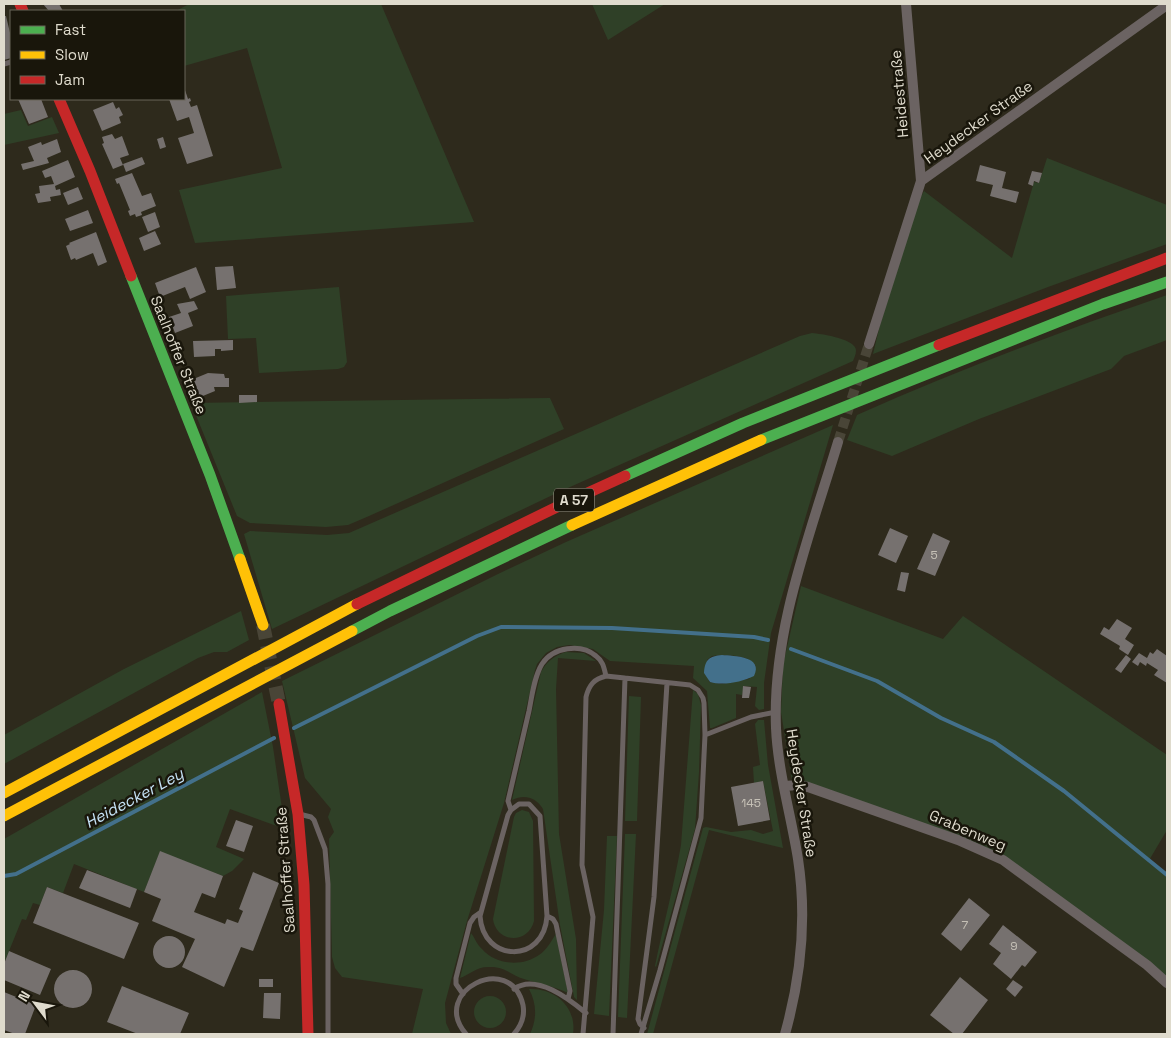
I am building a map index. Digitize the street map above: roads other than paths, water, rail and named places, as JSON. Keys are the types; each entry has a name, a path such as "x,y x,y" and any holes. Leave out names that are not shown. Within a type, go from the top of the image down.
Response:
{"main road":[{"name":"Saalhoffer Straße","path":"59,100 90,171 210,475 263,625"},
{"name":"A 57","path":"4,793 36,774 380,592 559,506 743,424 872,371 1167,258"},
{"name":"A 57","path":"4,816 348,633 563,529 742,448 1085,311 1167,282"},
{"name":"Saalhoffer Straße","path":"279,704 298,814 304,885 308,1034"}],"street":[{"name":"Heidestraße","path":"906,4 921,181"},
{"name":"Heydecker Straße","path":"869,344 921,181 1167,5"},
{"name":"Heydecker Straße","path":"785,1034 798,977 803,910 798,860 778,748 776,712 777,674 785,624 795,584 838,442"},
{"name":"Grabenweg","path":"784,786 799,785 808,787 862,805 958,840 1003,860 1147,965 1167,983"}],"lane":[{"path":"511,810 508,806 508,801 536,678 546,658 564,649 584,650 601,660 606,676"},
{"path":"583,1034 593,917 582,865 586,697 592,683 598,678 606,676 690,685 701,694 704,703 705,735 701,818 698,835 641,1034"},
{"path":"613,1034 625,678"},
{"path":"644,1028 638,1019 654,897 667,683"},
{"path":"705,735 751,717 776,712"},
{"path":"519,804 529,804 540,816 547,916 545,931 536,943 525,950 512,952 499,948 489,940 482,929 481,912 511,810 519,804"},
{"path":"298,814 311,817 314,820 325,849 328,884 328,1034"},
{"path":"463,994 456,984 456,978 470,923 481,912"},
{"path":"547,916 552,919 558,930 570,992 568,999"},
{"path":"466,1034 459,1023 458,1007 463,994 470,986 485,979 501,980 519,995 524,1011 520,1026 514,1034"},
{"path":"514,989 519,985 529,984 555,991 586,1013"}],"water":[{"path":"714,656 746,658 751,661 755,664 756,669 754,676 732,683 710,682 704,673 705,665"}],"waterway":[{"path":"294,728 477,636 501,627 612,628 754,637 768,640"},
{"path":"791,649 877,681 941,718 994,742 1064,791 1167,875"},
{"name":"Heidecker Ley","path":"4,876 16,874 274,738"}],"tunnel":[{"path":"838,442 869,344"},
{"path":"263,625 279,704"}]}
